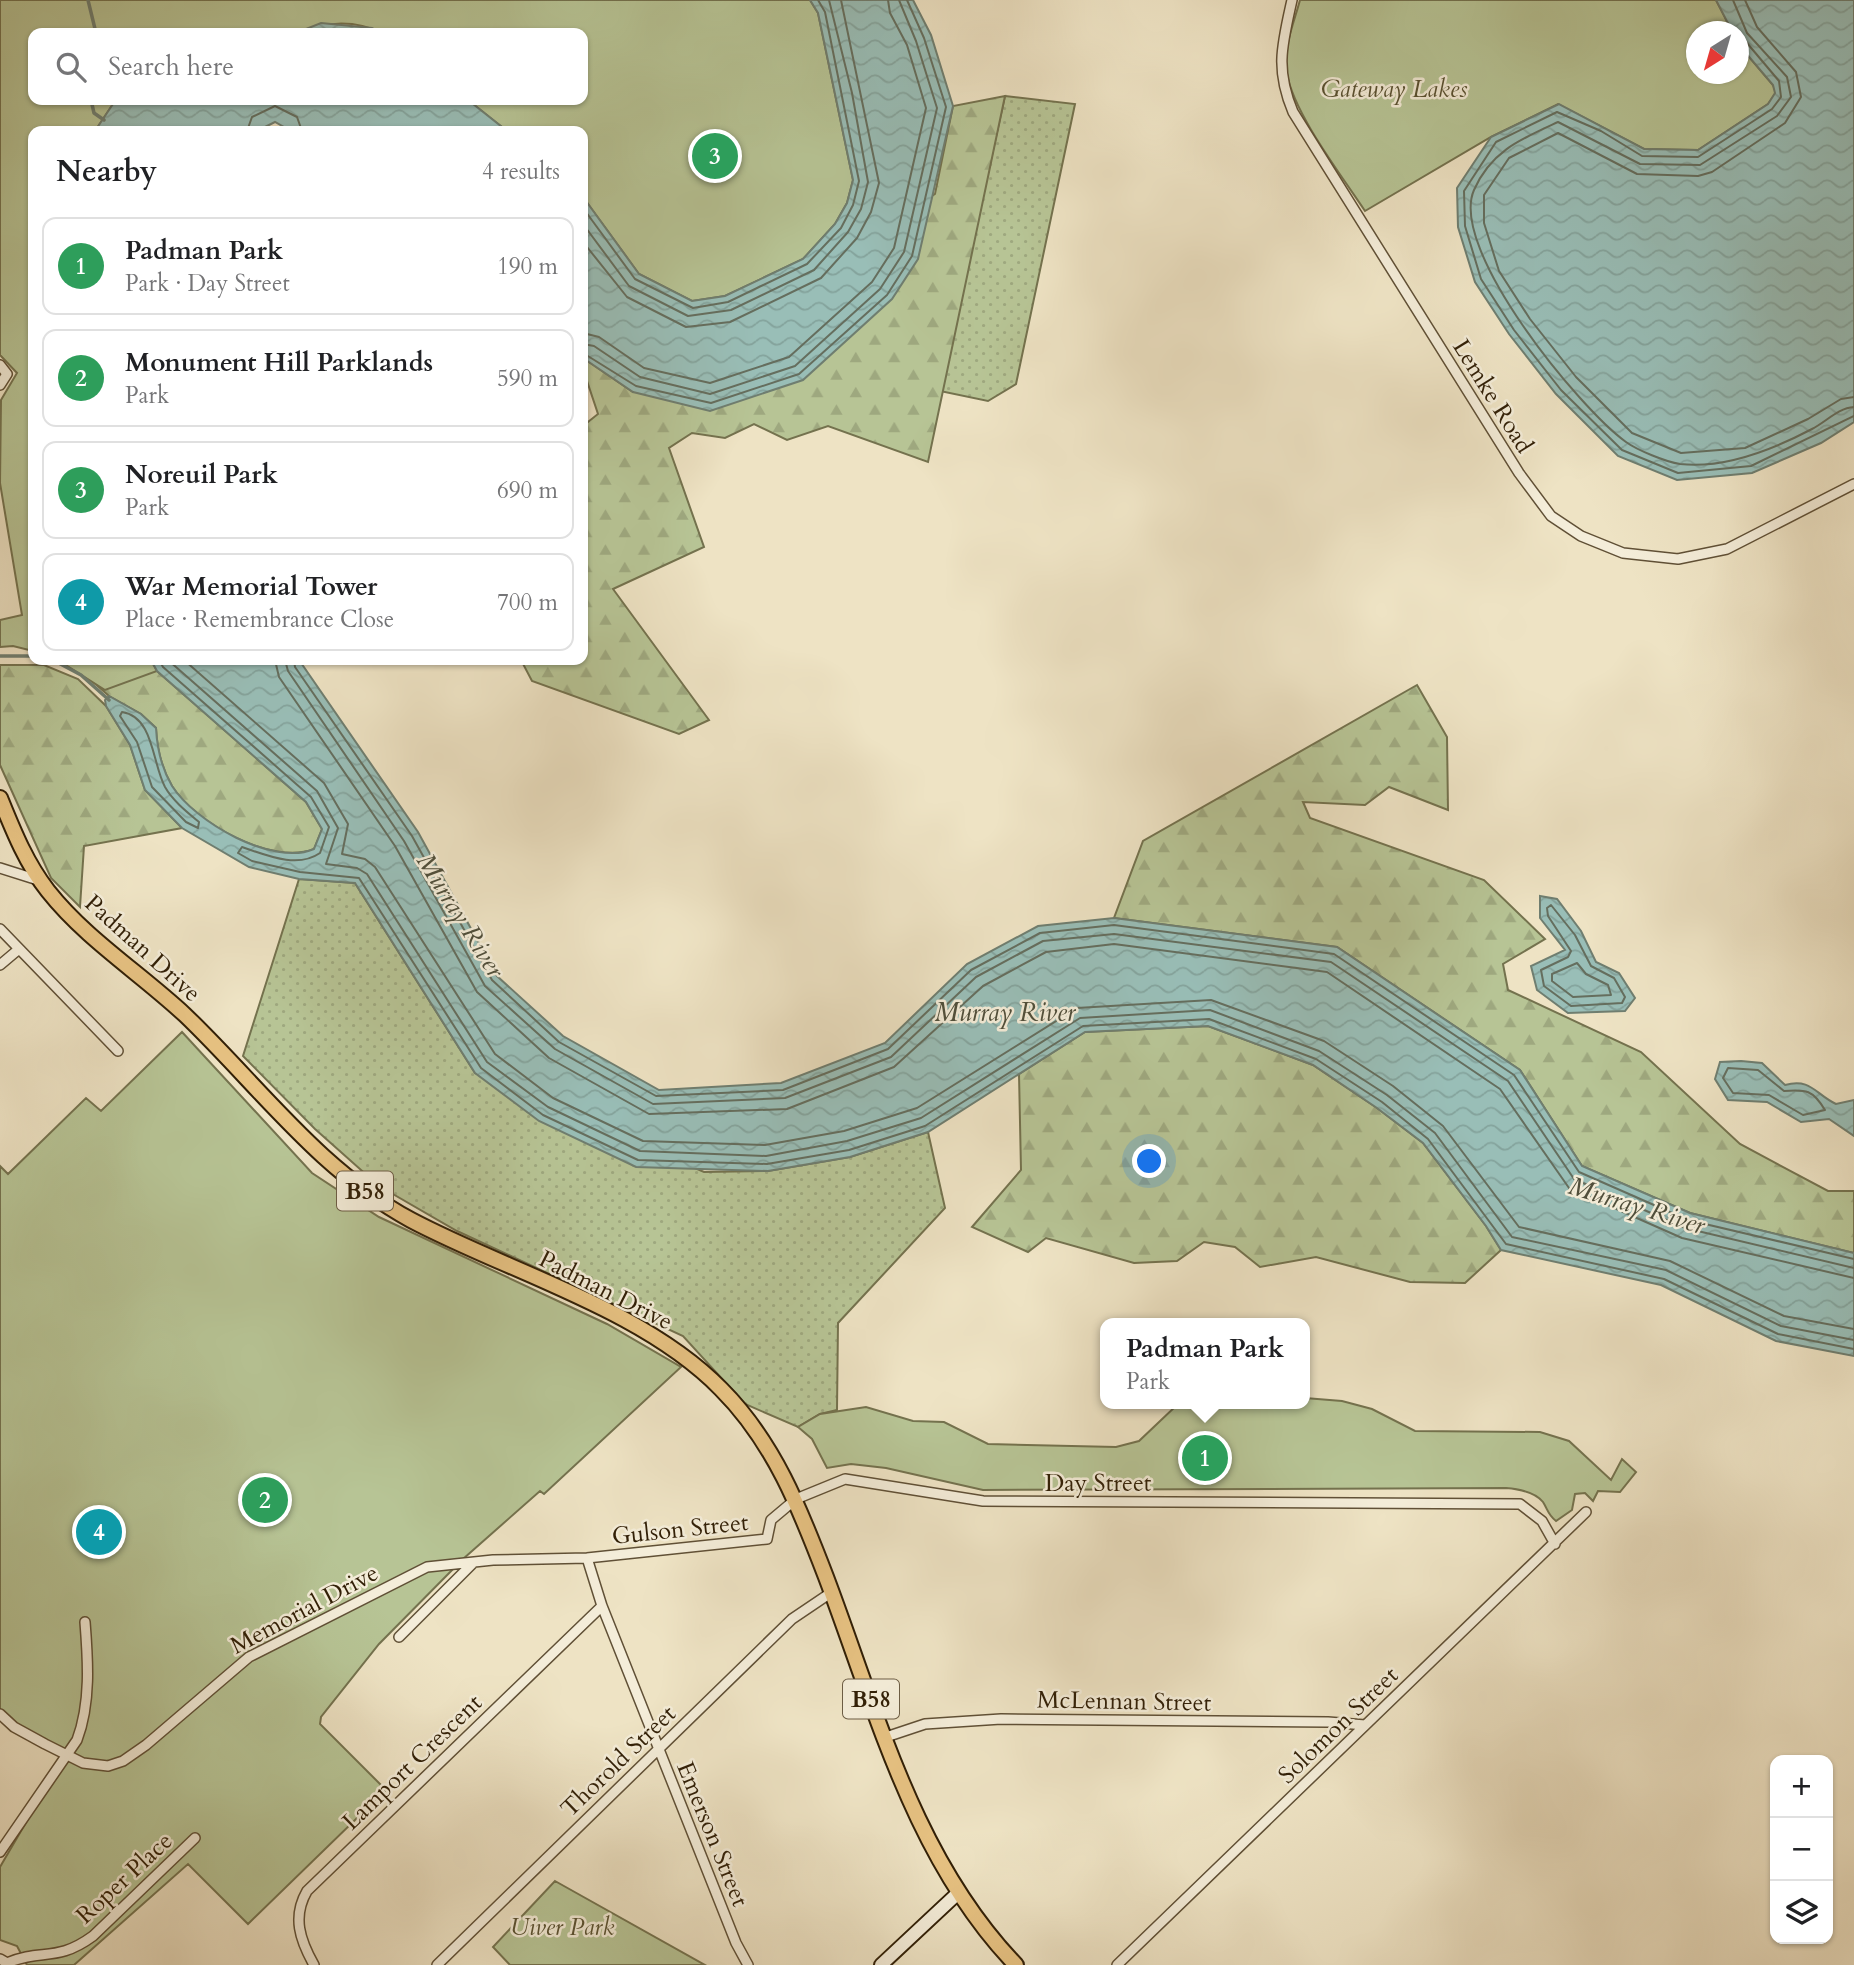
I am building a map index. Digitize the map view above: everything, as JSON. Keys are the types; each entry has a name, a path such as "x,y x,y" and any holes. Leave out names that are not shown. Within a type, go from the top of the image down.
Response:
{"main road":[{"name":"Padman Drive","path":"0,798 40,880 76,920 200,1030 300,1136 364,1191 443,1236 637,1327 704,1372 750,1422 796,1499 925,1835 958,1893 1016,1965"}],"street":[{"name":"Lemke Road","path":"1292,0 1281,60 1281,84 1293,112 1519,473 1551,516 1581,536 1623,553 1678,559 1727,549 1854,484"},
{"path":"0,365 7,374 0,385"},
{"path":"0,868 40,880"},
{"path":"0,929 118,1051"},
{"path":"0,965 19,949"},
{"name":"Day Street","path":"796,1499 845,1479 983,1501 1520,1504 1542,1521 1555,1544"},
{"name":"Gulson Street","path":"587,1558 767,1539 772,1520 796,1499"},
{"name":"Solomon Street","path":"1117,1965 1586,1512"},
{"name":"Memorial Drive","path":"0,1714 30,1737 95,1766 123,1761 146,1745 230,1671 267,1646 427,1567 474,1562 587,1558"},
{"name":"Emerson Street","path":"587,1558 602,1606 736,1943 748,1965"},
{"path":"399,1637 474,1562"},
{"name":"Thorold Street","path":"437,1965 792,1619 832,1592"},
{"name":"Lamport Crescent","path":"314,1965 304,1945 298,1919 307,1891 602,1606"},
{"path":"0,1852 82,1727 88,1667 85,1622"},
{"name":"McLennan Street","path":"886,1737 925,1724 1001,1719 1328,1722 1366,1725"},
{"name":"Roper Place","path":"4,1962 28,1956 57,1955 82,1945 195,1838"},
{"path":"881,1965 958,1893"}],"green space":[{"path":"0,0 810,0 818,13 853,180 847,203 835,224 803,259 725,296 692,301 639,274 588,204 588,126 501,126 474,105 588,105 588,28 367,28 350,24 327,24 311,28 28,28 28,105 112,105 98,126 28,126 28,650 13,646 0,647 0,620 22,615 0,483 1,400 17,373 0,355"},
{"name":"Gateway Lakes","path":"1300,0 1716,0 1727,21 1686,21 1686,84 1749,84 1749,57 1773,85 1776,93 1768,104 1698,150 1644,149 1558,104 1491,137 1365,211 1320,144 1291,90 1286,65 1289,37"},
{"path":"1005,96 1075,104 1016,384 988,401 940,391"},
{"path":"1005,96 928,462 828,426 787,440 754,424 725,438 692,433 669,448 704,547 613,589 709,720 679,734 532,681 524,665 588,665 588,422 598,414 588,384 588,361 633,392 935,194 953,106"},
{"path":"0,665 44,665 78,679 106,706 130,745 145,790 182,828 84,846 80,907 51,878 0,765"},
{"path":"66,665 154,665 157,671 105,690"},
{"path":"67,665 142,665 157,671 306,802 322,829 314,849 297,853 277,852 257,846 236,838 198,814 183,800 168,779 156,728 141,714 109,696 85,675"},
{"path":"1417,685 1447,737 1448,810 1389,787 1365,805 1303,802 1310,818 1484,880 1545,939 1503,964 1508,990 1641,1052 1740,1144 1828,1191 1854,1191 1854,1253 1690,1213 1582,1166 1520,1070 1337,947 1114,918 1143,841"},
{"path":"299,879 355,883 475,1073 704,1172 768,1171 850,1157 928,1132 945,1208 838,1323 837,1410 820,1414 798,1427 745,1404 683,1336 457,1231 379,1186 315,1129 243,1056"},
{"path":"1208,1026 1313,1065 1423,1143 1501,1250 1465,1283 1410,1282 1316,1257 1260,1267 1235,1247 1204,1242 1177,1261 1134,1263 1046,1238 1028,1252 972,1227 1021,1170 1019,1074 1085,1032"},
{"path":"182,1032 312,1173 379,1217 607,1324 681,1367 544,1494 540,1491 463,1559 379,1644 321,1717 320,1724 382,1786 389,1787 248,1924 188,1864 74,1965 27,1965 17,1946 0,1940 0,1867 66,1754 0,1714 0,1166 8,1174 86,1098 101,1111"},
{"path":"1310,1398 1342,1401 1372,1409 1415,1431 1540,1432 1569,1441 1611,1480 1622,1459 1636,1472 1620,1492 1598,1491 1593,1501 1585,1493 1575,1494 1572,1510 1556,1521 1536,1496 1506,1488 983,1490 886,1468 851,1464 827,1468 812,1439 798,1427 820,1414 866,1407 913,1421 944,1422 988,1444 1116,1447 1139,1441 1173,1409 1310,1409"},
{"name":"Uiver Park","path":"555,1881 705,1965 510,1965 493,1947"}],"water":[{"path":"810,0 913,0 931,35 953,106 918,259 892,299 803,380 710,411 633,392 588,361 588,204 639,274 692,301 725,296 803,259 835,224 847,203 853,180 818,13"},
{"path":"1716,0 1854,0 1854,422 1821,443 1752,473 1677,480 1618,456 1556,394 1509,334 1475,282 1458,227 1457,188 1491,137 1559,104 1644,149 1698,150 1768,104 1775,93 1773,85 1749,57 1749,21 1727,21"},
{"path":"321,23 372,28 308,28"},
{"path":"112,105 474,105 501,126 282,126 275,122 267,126 98,126"},
{"name":"Murray River","path":"154,665 302,665 418,832 497,976 563,1036 659,1090 781,1083 885,1043 967,964 1038,926 1114,918 1337,947 1520,1070 1582,1166 1690,1213 1854,1253 1854,1356 1776,1341 1661,1285 1501,1250 1423,1143 1313,1065 1208,1026 1085,1032 928,1132 850,1157 768,1171 636,1167 539,1121 475,1073 355,883 299,879 249,867 182,828 145,790 130,745 106,706 105,700 109,696 141,714 156,728 165,773 172,786 198,814 216,826 257,846 278,852 297,853 314,849 322,829 306,802 157,671"},
{"path":"1540,896 1557,899 1581,931 1596,962 1619,973 1635,998 1625,1011 1568,1013 1537,990 1531,966 1565,950 1540,918"},
{"path":"1720,1062 1762,1063 1785,1085 1807,1085 1836,1104 1854,1100 1854,1136 1829,1119 1801,1122 1767,1102 1728,1100 1715,1079"}],"waterway":[{"path":"88,0 95,28"},
{"path":"92,105 94,113 104,120"},
{"path":"0,656 28,656"},
{"path":"62,665 81,675 109,700"}],"place":[{"name":"Noreuil Park","path":"715,156"},
{"name":"Padman Park","path":"1205,1458"},
{"name":"Monument Hill Parklands","path":"265,1500"},
{"name":"War Memorial Tower","path":"99,1532"}]}
